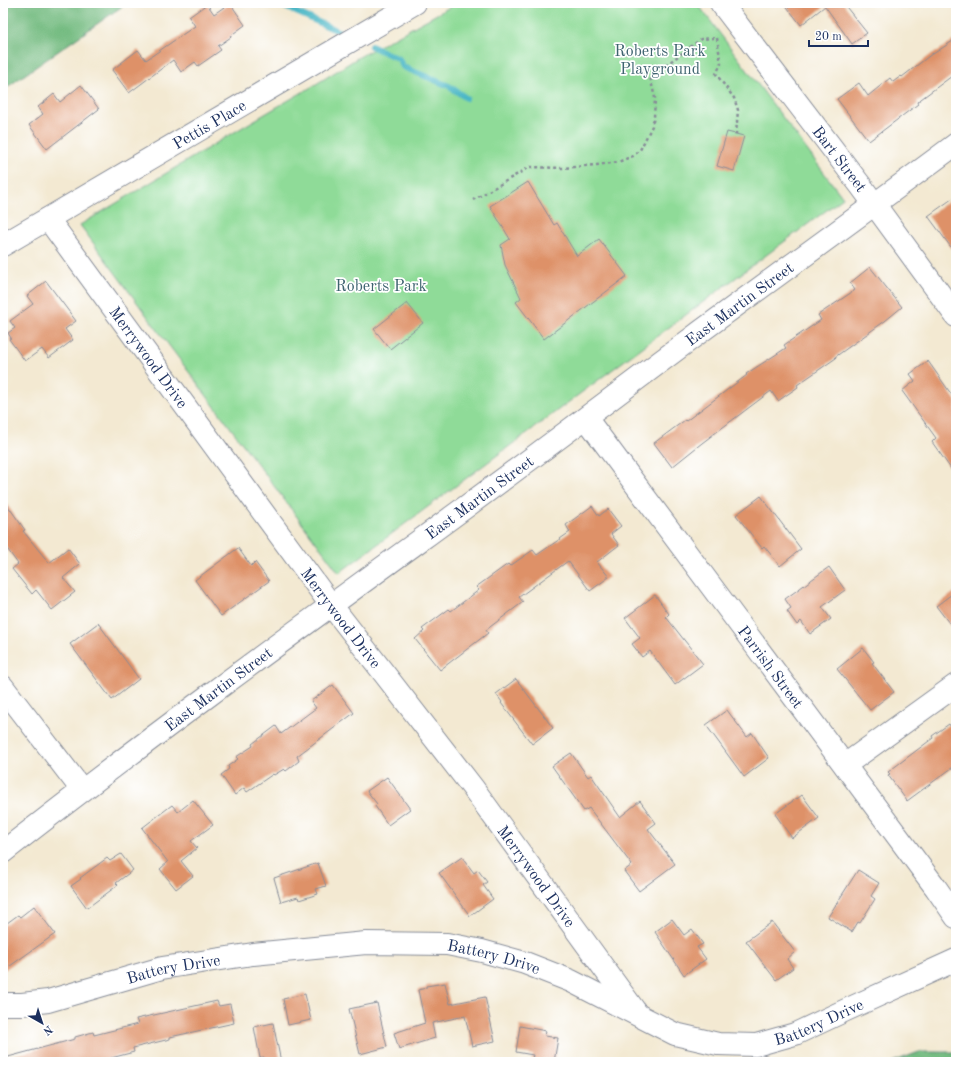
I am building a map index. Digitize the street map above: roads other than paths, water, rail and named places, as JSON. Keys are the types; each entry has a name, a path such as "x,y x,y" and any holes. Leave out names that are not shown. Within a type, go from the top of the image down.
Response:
{"street":[{"name":"Pettis Place","path":"3,245 415,3"},
{"name":"Bart Street","path":"722,3 861,186 956,316"},
{"name":"East Martin Street","path":"3,852 82,790 331,605 956,144"},
{"name":"Merrywood Drive","path":"48,219 331,605 473,788 638,1015"},
{"name":"Parrish Street","path":"586,418 936,888 956,917"},
{"path":"845,766 956,684"},
{"path":"3,687 82,790"},
{"name":"Battery Drive","path":"3,1004 22,1004 48,1001 162,968 253,954 366,943 447,944 482,951 525,963 571,981 675,1034 718,1044 756,1045 795,1034 956,960"}],"waterway":[{"path":"276,3 338,31"},
{"path":"371,46 399,59 403,67 449,86 466,98"}],"park label":[{"name":"Roberts Park Playground","path":"660,59"},
{"name":"Roberts Park","path":"381,285"}]}
